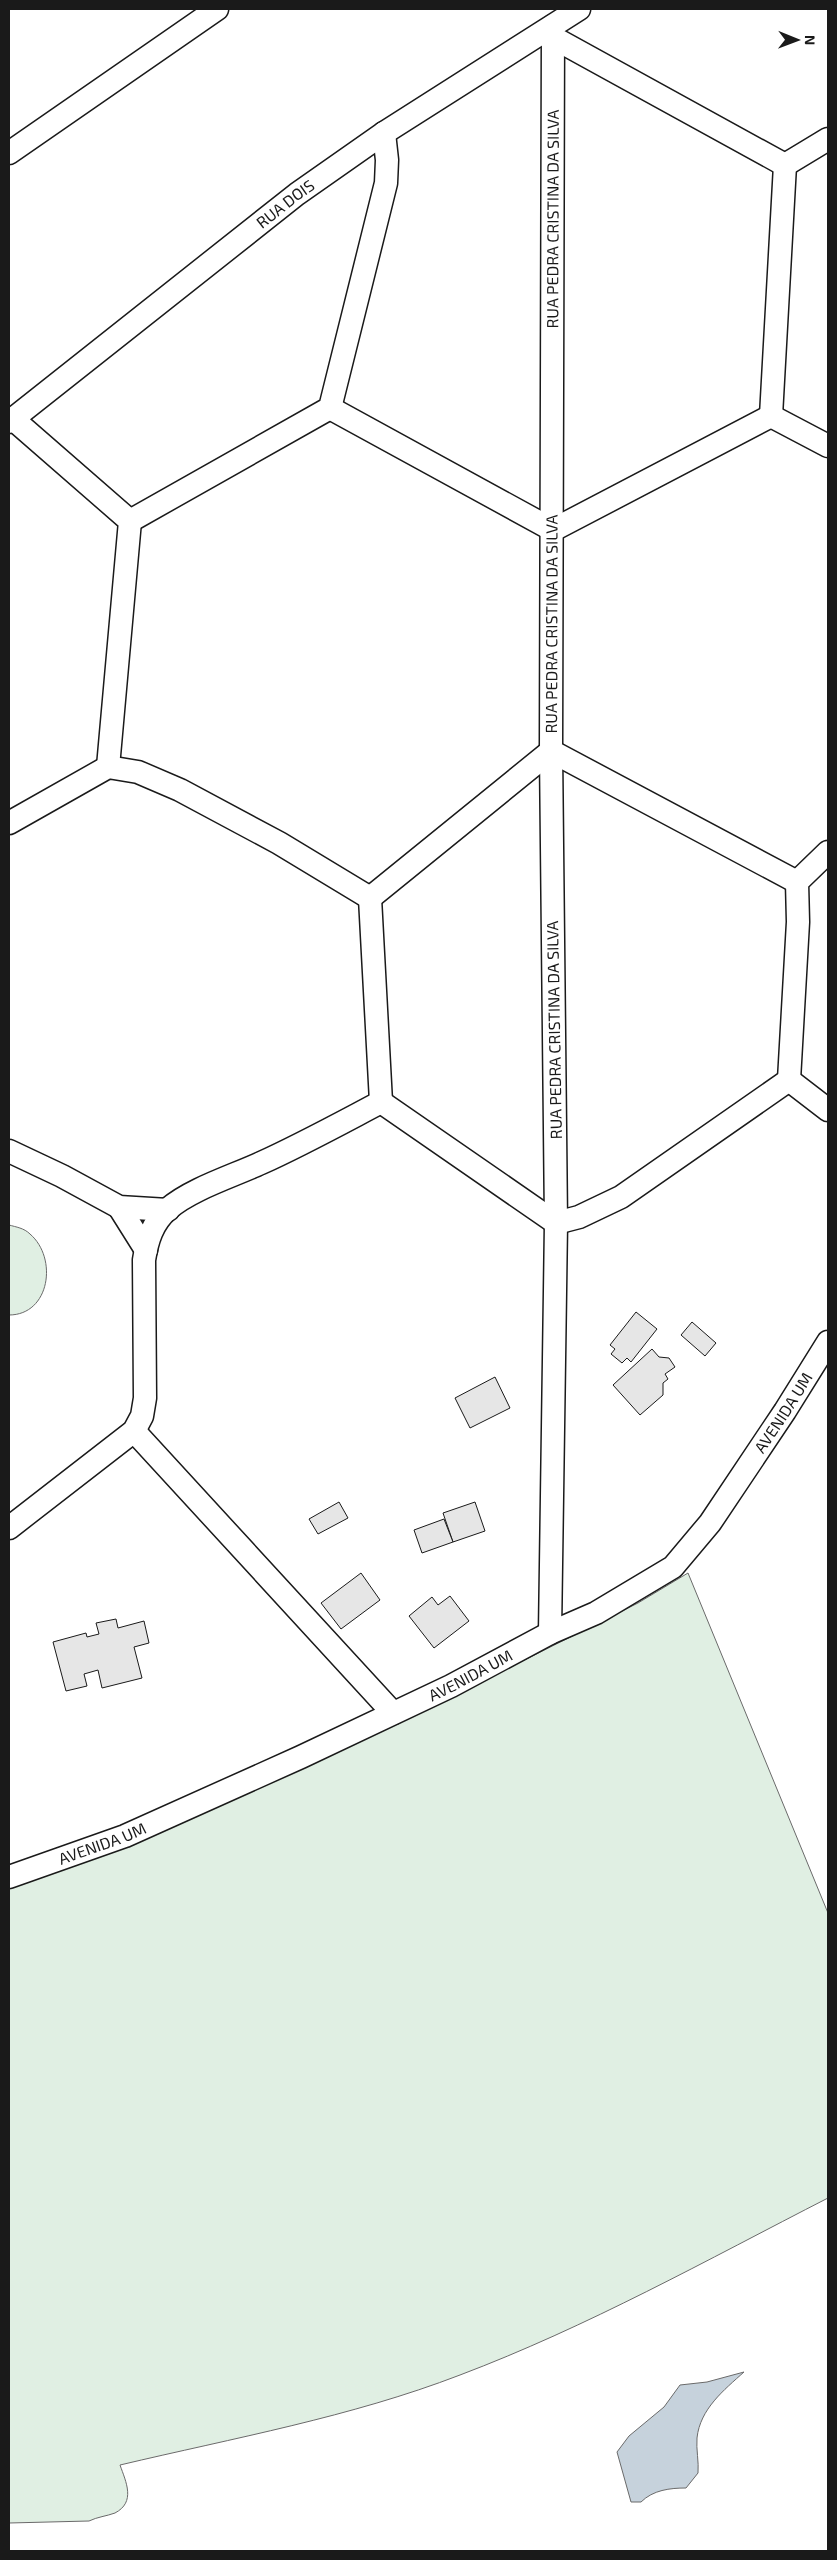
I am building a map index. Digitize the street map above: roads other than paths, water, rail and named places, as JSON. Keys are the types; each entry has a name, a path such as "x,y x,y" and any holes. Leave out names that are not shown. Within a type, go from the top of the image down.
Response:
{"street":[{"path":"9,153 217,9"},
{"name":"RUA DOIS","path":"11,420 297,194 384,133 554,32 579,9"},
{"path":"554,32 785,165"},
{"name":"RUA PEDRA CRISTINA DA SILVA","path":"550,1633 556,1223 551,751 554,32"},
{"path":"130,521 330,408 384,192 387,160 384,133"},
{"path":"785,165 828,139"},
{"path":"771,416 785,165"},
{"path":"330,408 553,530 771,416"},
{"path":"771,416 828,446"},
{"path":"11,420 130,521"},
{"path":"108,767 130,521"},
{"path":"370,898 551,751 797,882"},
{"path":"9,823 108,767 138,772 180,790 279,843 370,898"},
{"path":"789,1080 798,922 797,882 828,852"},
{"path":"370,898 381,1102"},
{"path":"381,1102 556,1223 579,1217 621,1197 789,1080"},
{"path":"789,1080 828,1110"},
{"path":"9,1528 134,1431 142,1416 145,1398 143,1288 146,1250 156,1223 168,1210 183,1199 264,1162 381,1102"},
{"path":"9,1151 62,1176 119,1207 168,1210"},
{"path":"119,1207 146,1250"},
{"name":"AVENIDA UM","path":"9,1877 125,1836 451,1686 550,1633 596,1613 673,1567 710,1523 785,1411 828,1342"},
{"path":"134,1431 393,1713"}]}
